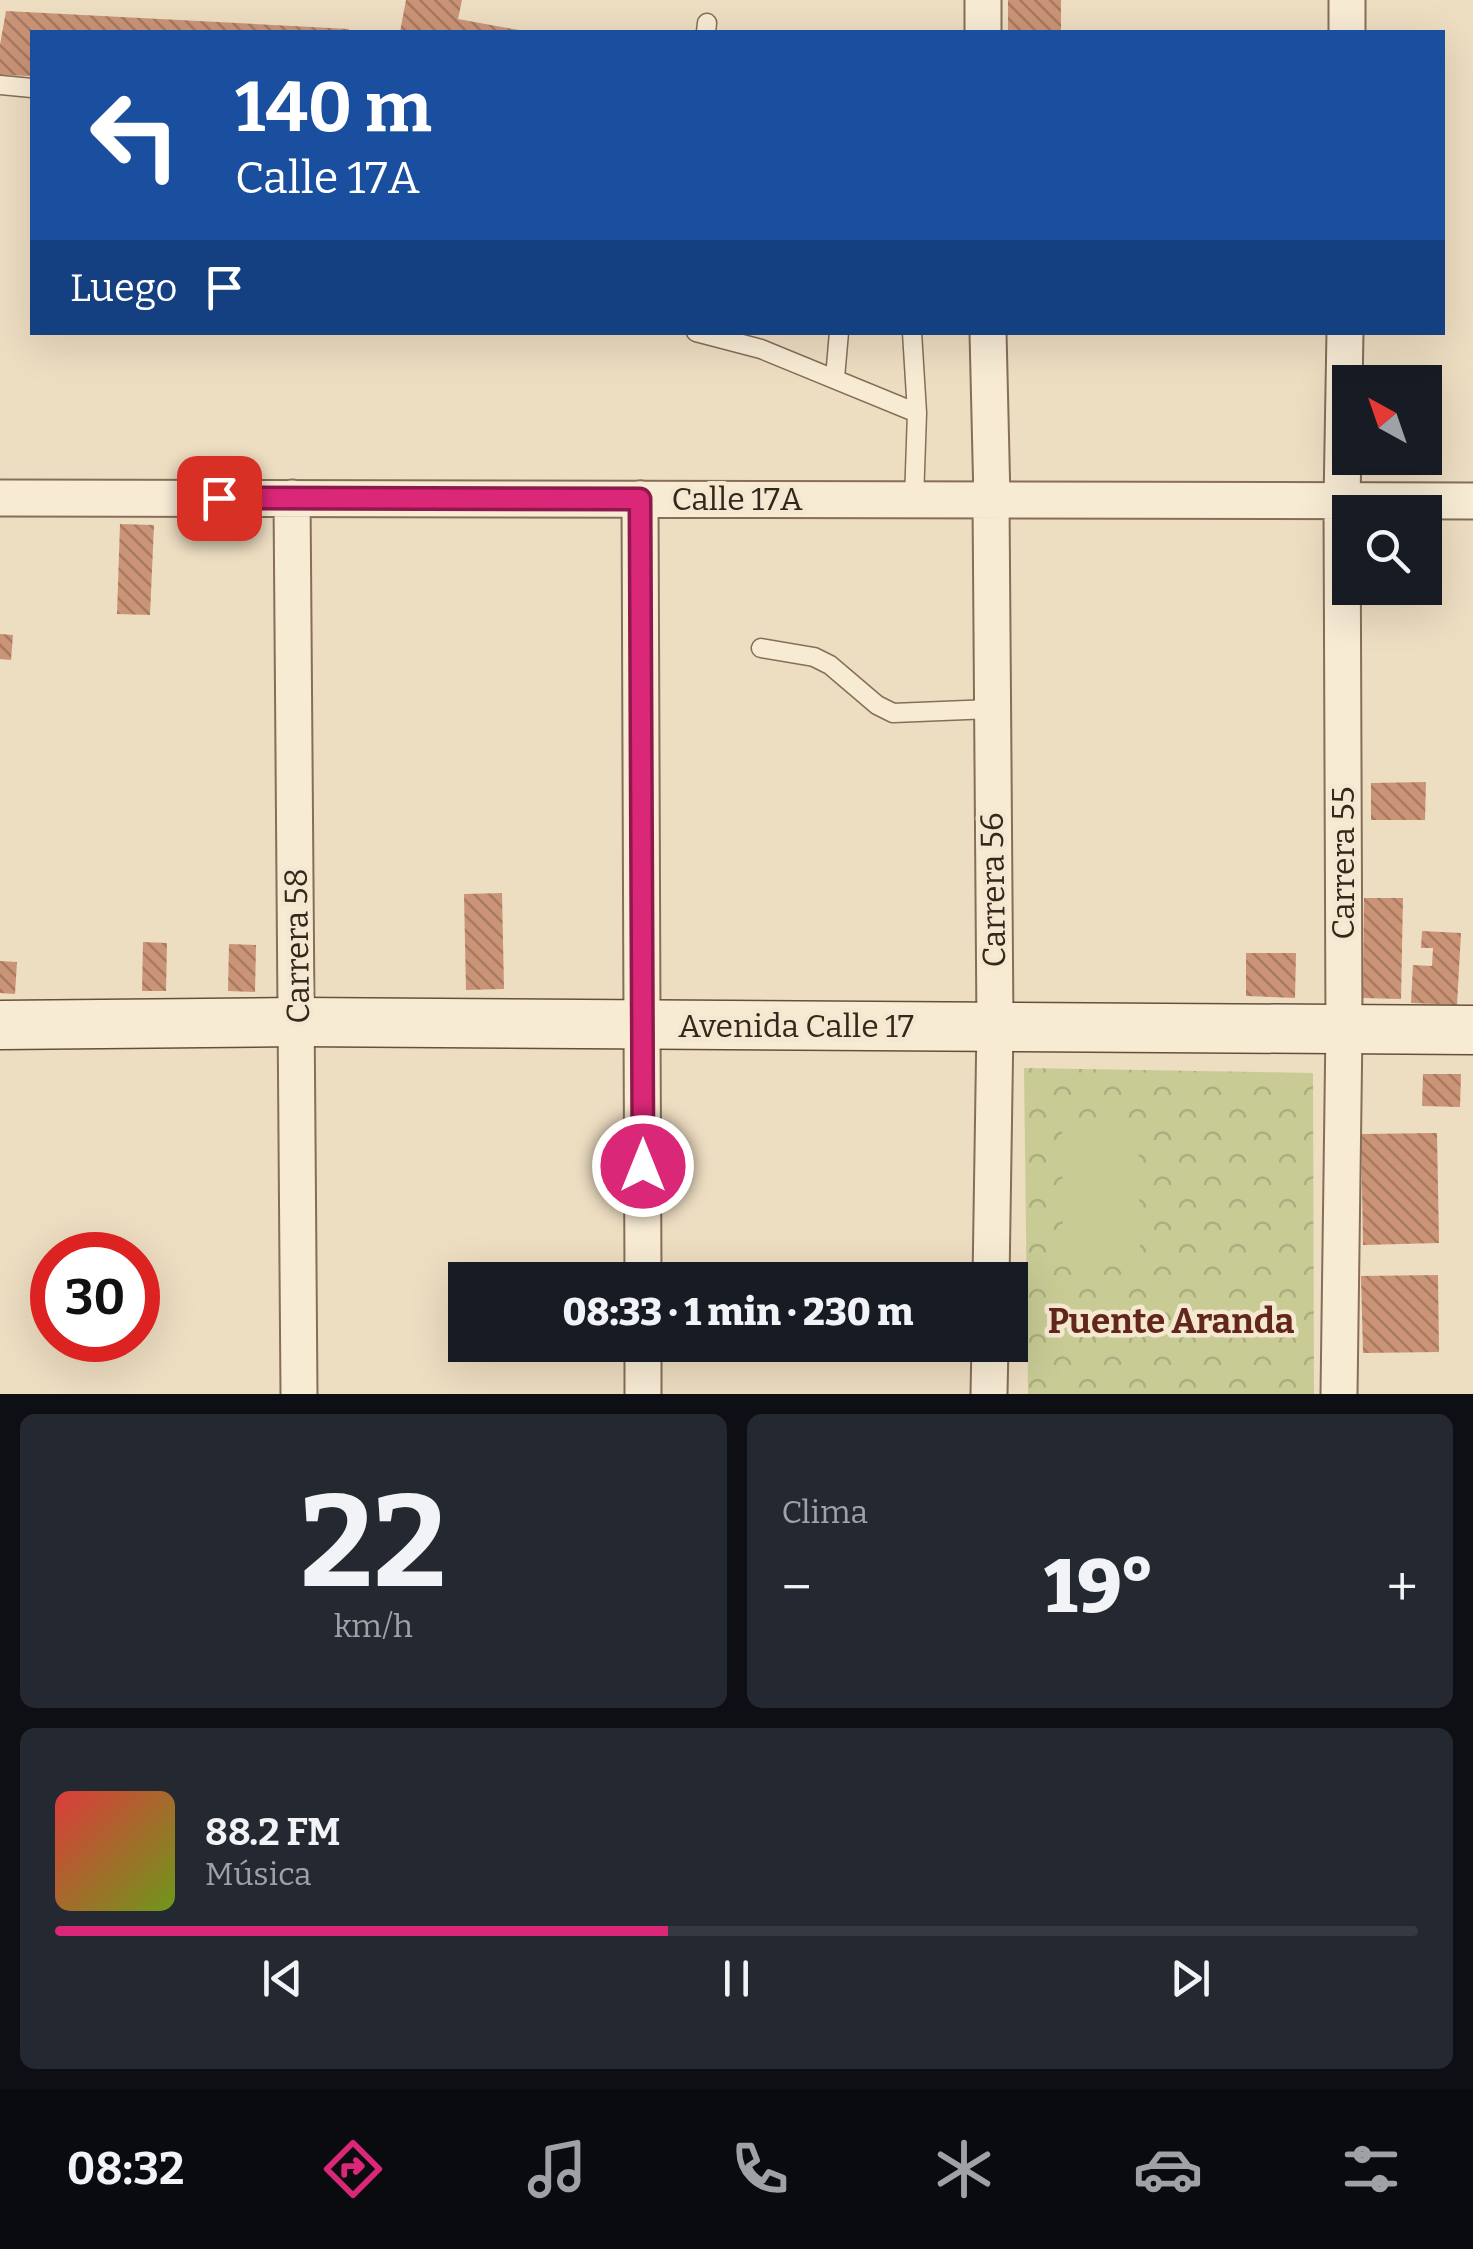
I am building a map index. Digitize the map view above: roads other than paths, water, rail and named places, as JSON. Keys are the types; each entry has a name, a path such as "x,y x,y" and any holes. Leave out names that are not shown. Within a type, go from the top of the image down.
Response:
{"street":[{"path":"982,0 983,30"},
{"path":"1347,30 1348,0"},
{"name":"Carrera 56","path":"988,335 995,1026 991,1262"},
{"name":"Carrera 55","path":"1342,495 1345,335"},
{"name":"Calle 17A","path":"0,498 1332,501"},
{"name":"Carrera 58","path":"292,498 299,1394"},
{"path":"640,499 643,1262"},
{"name":"Calle 17A","path":"1442,502 1473,502"},
{"name":"Carrera 55","path":"1339,1394 1344,1029 1342,605"},
{"name":"Avenida Calle 17","path":"0,1026 298,1022 1473,1030"},
{"path":"643,1362 644,1394"},
{"path":"990,1362 990,1394"}],"lane":[{"path":"0,85 30,88"},
{"path":"718,335 761,341 917,413"},
{"path":"835,378 839,335"},
{"path":"912,335 917,413 914,500"},
{"path":"761,648 814,657 893,713 991,708"}],"district":[{"name":"Puente Aranda","path":"1171,1321"}]}
